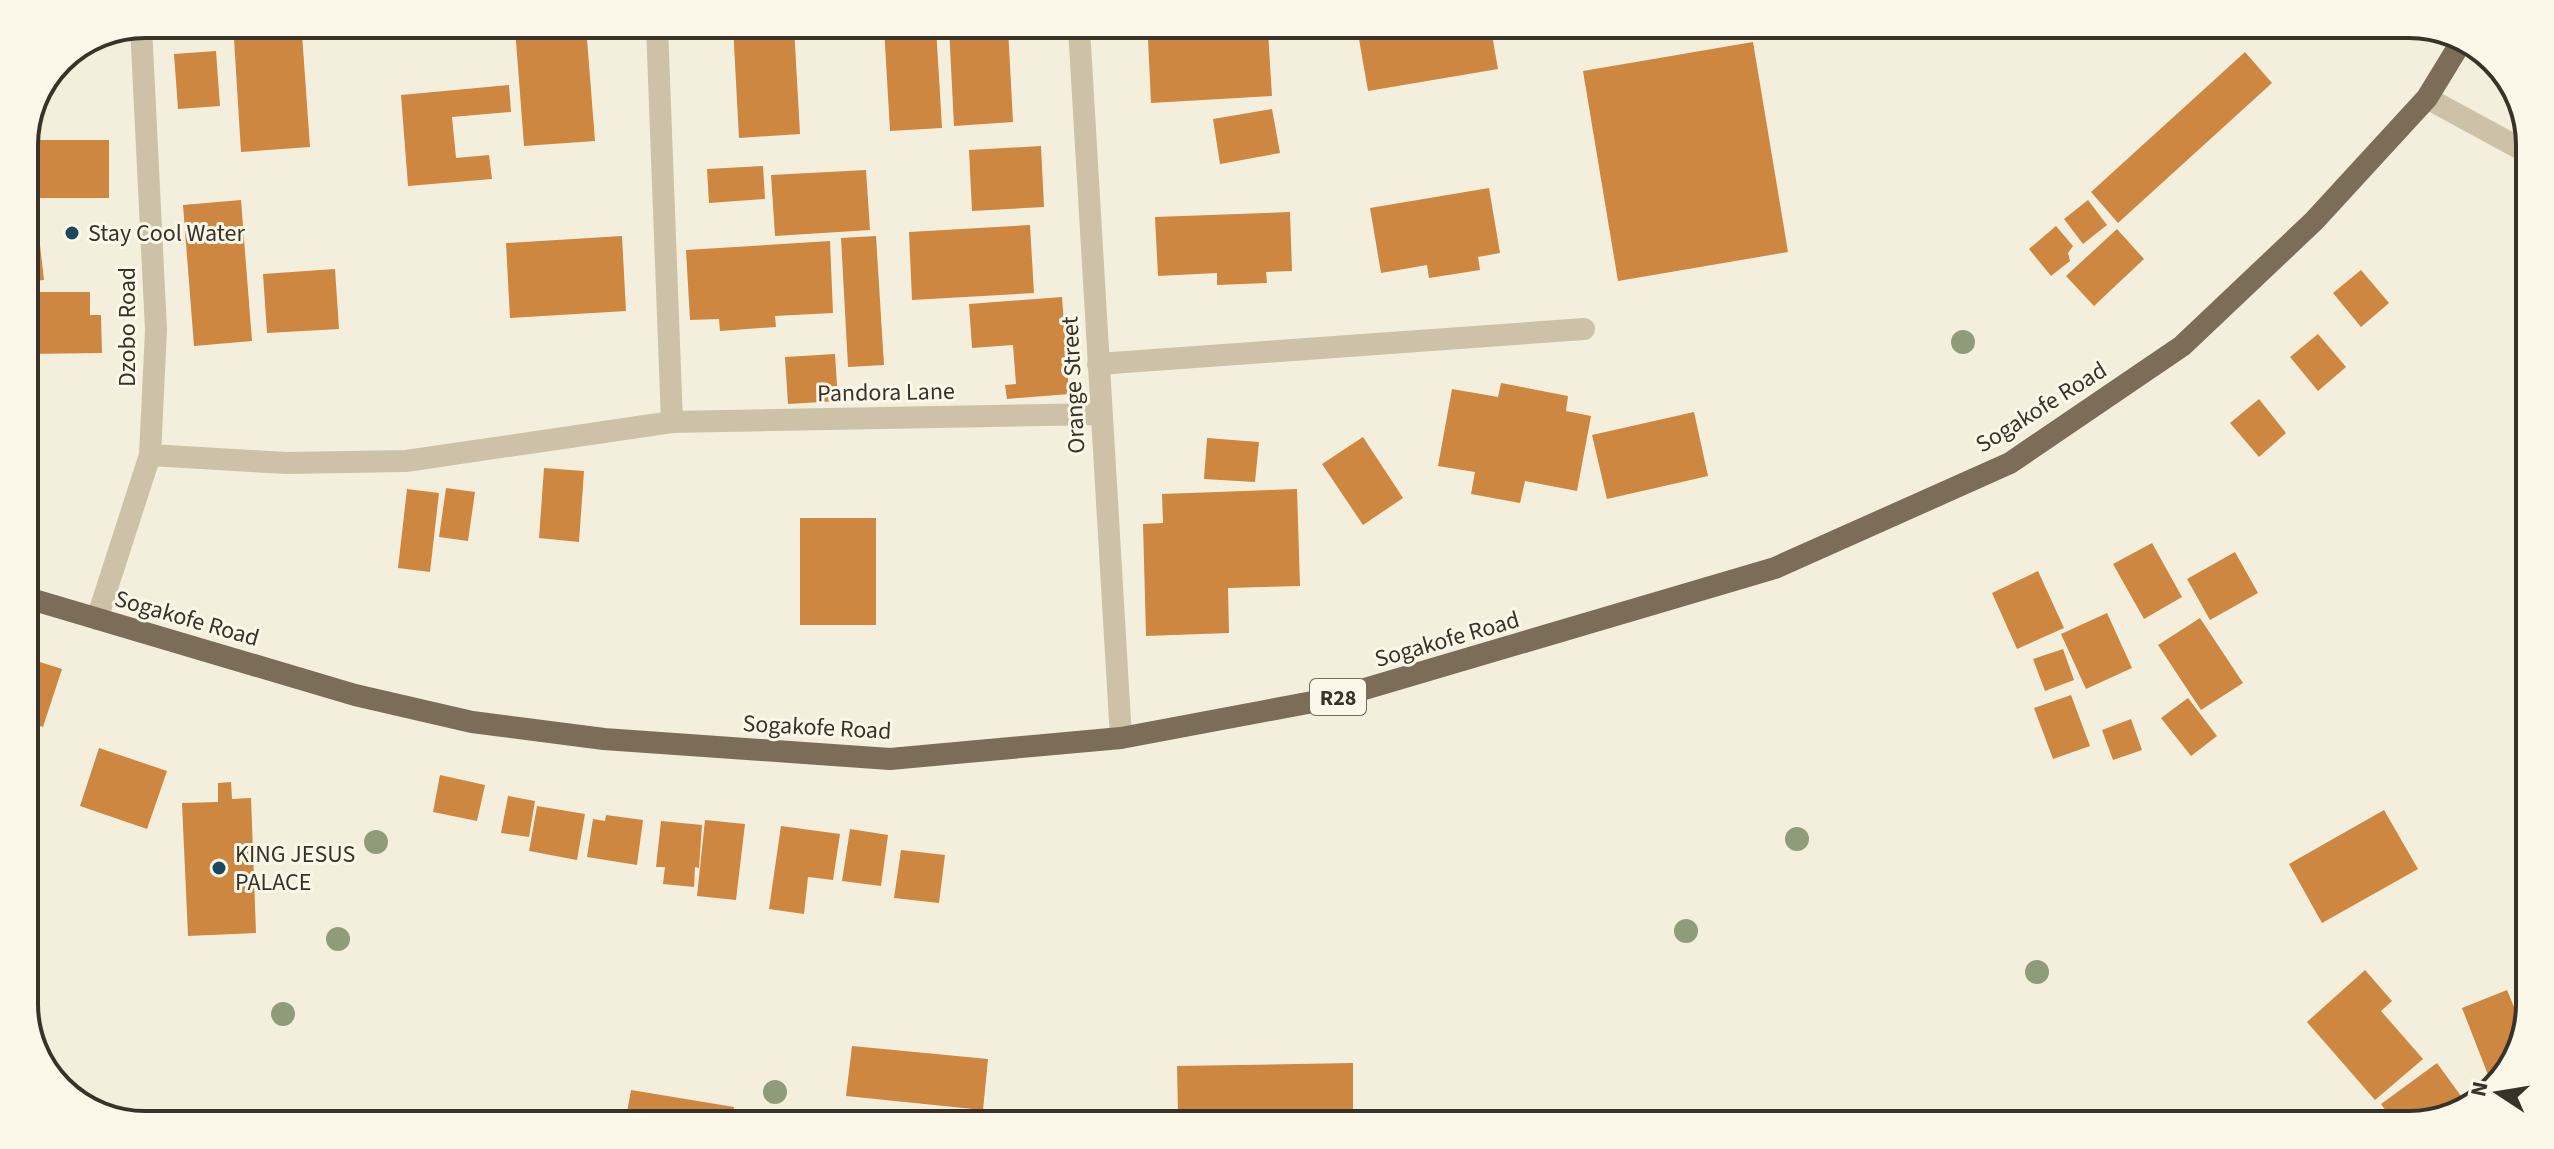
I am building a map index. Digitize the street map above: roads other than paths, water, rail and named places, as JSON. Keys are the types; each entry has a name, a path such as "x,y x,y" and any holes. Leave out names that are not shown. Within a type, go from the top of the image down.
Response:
{"main road":[{"name":"Sogakofe Road","path":"38,601 355,695 472,722 604,739 890,759 1121,738 1334,698 1775,568 2010,463 2182,346 2314,221 2427,98 2457,49"}],"street":[{"name":"Dzobo Road","path":"97,619 150,455 156,330 142,38"},
{"path":"657,38 672,422"},
{"name":"Orange Street","path":"1080,38 1121,738"},
{"path":"2427,98 2516,146"},
{"path":"1098,364 1584,329"},
{"name":"Pandora Lane","path":"150,455 286,463 406,461 672,422 1101,414"}],"place":[{"name":"Stay Cool Water","path":"72,233"},
{"name":"KING JESUS PALACE","path":"219,868"}]}
